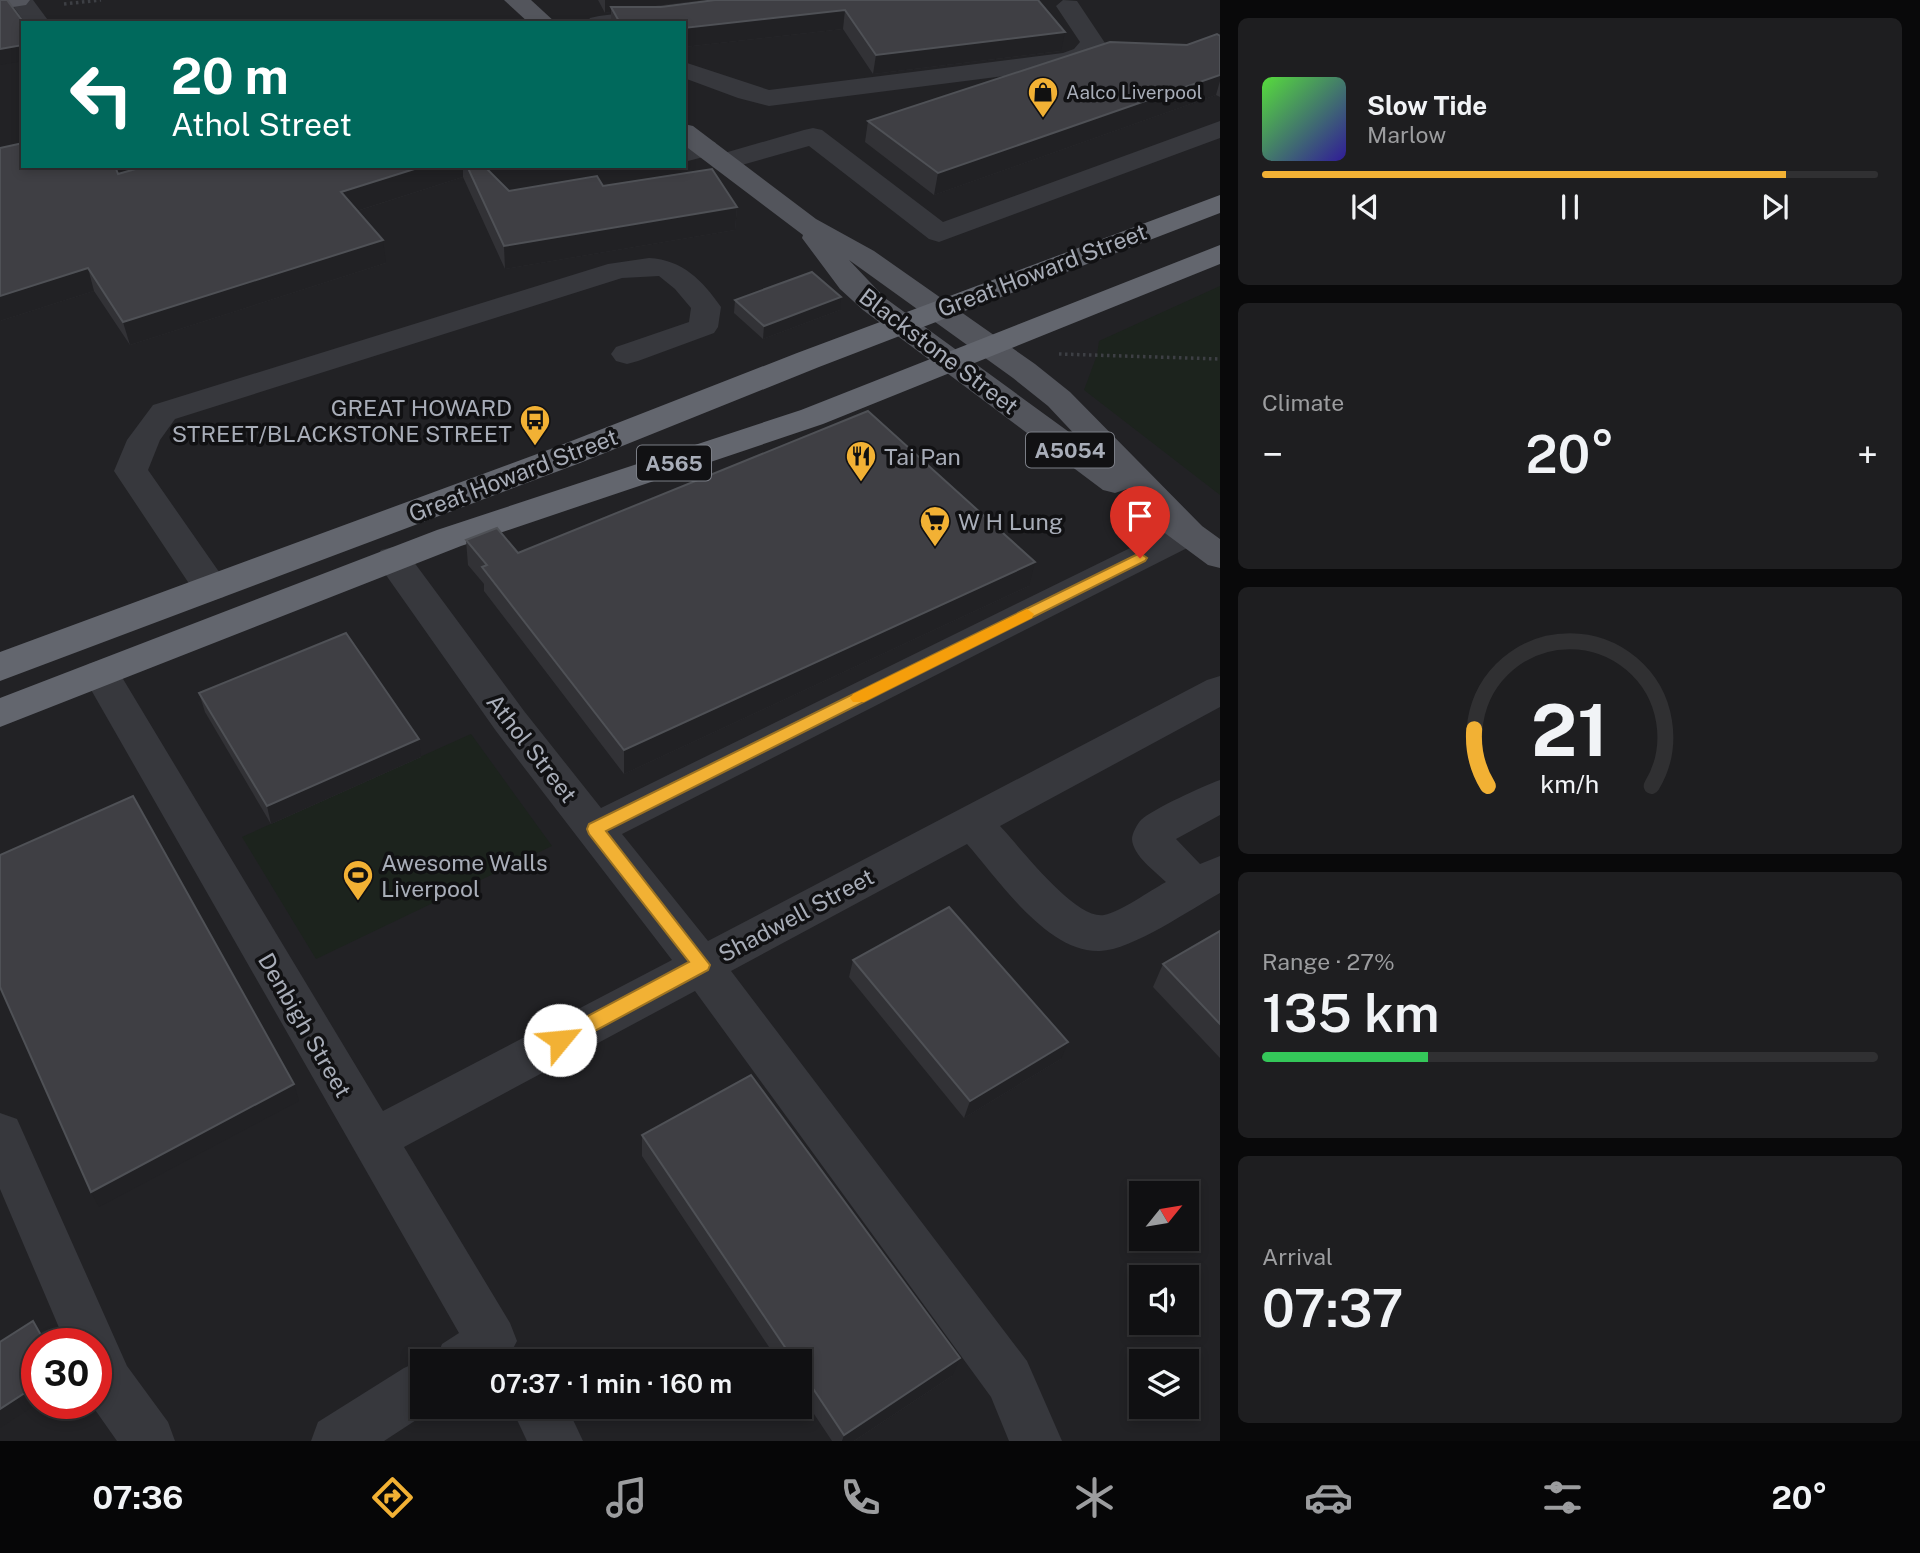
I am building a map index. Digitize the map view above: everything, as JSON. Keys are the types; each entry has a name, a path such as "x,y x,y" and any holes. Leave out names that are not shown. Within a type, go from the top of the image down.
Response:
{"highway":[{"name":"Great Howard Street","path":"0,667 568,455 912,333 938,310 1220,203"},
{"path":"912,333 965,328 1220,236"},
{"name":"Great Howard Street","path":"0,713 506,517 812,417 1220,254"},
{"path":"912,333 993,346"}],"main road":[{"path":"0,2 20,0"},
{"path":"516,0 542,21"},
{"name":"Blackstone Street","path":"699,149 806,225 864,257 993,346 1059,399 1189,533"},
{"name":"Blackstone Street","path":"806,225 850,283 912,333 1038,427 1220,556"}],"street":[{"path":"20,0 36,21"},
{"path":"686,70 699,72 754,96 769,98 1067,60 1083,54 1093,43 1068,6"},
{"path":"614,21 692,11"},
{"path":"699,149 813,135 939,233 1220,129"},
{"path":"211,588 189,552 131,471 137,451 148,430 164,412 618,270 651,264 666,266 684,280 706,307 703,327 627,354"},
{"path":"595,829 1189,533"},
{"name":"Athol Street","path":"393,559 510,721 701,965 1009,1380 1036,1441"},
{"name":"Denbigh Street","path":"100,674 373,1140 483,1349"},
{"name":"Shadwell Street","path":"373,1140 1220,690"},
{"path":"972,821 1056,914 1081,931 1102,933 1121,928 1208,879 1153,843 1152,837 1154,832 1220,796"},
{"path":"0,1134 85,1328"},
{"path":"112,1388 149,1441"},
{"path":"347,1434 410,1394"},
{"path":"544,1419 558,1441"}],"path":[{"path":"1052,353 1220,359"}],"shaded area":[{"path":"1220,0 1220,1441 0,1441 0,2"},
{"path":"1220,286 1220,495 1084,390 1097,355 1099,341"},
{"name":"Awesome Walls Liverpool","path":"471,734 552,846 316,959 242,837"}],"building":[{"path":"0,0 7,0 23,21 21,45 0,49"},
{"path":"715,0 1038,0 1065,32 876,55 845,10 686,28 686,21 619,21 611,7 661,7"},
{"name":"Aalco Liverpool","path":"1217,34 1220,36 1220,75 938,173 868,121 1110,42 1187,45"},
{"path":"21,143 21,168 116,168 118,174 139,168 418,168 341,192 383,240 123,322 88,268 0,296 0,148"},
{"path":"468,168 486,168 509,191 597,176 603,186 712,169 737,207 504,246"},
{"path":"812,272 841,297 764,326 735,300"},
{"path":"868,411 1035,562 624,750 482,567 487,565 466,540 497,528 518,553"},
{"path":"346,633 419,739 267,806 199,693"},
{"path":"133,796 294,1084 91,1192 0,987 0,855"},
{"path":"949,907 1068,1042 970,1101 853,960"},
{"path":"1220,931 1220,1024 1163,964"},
{"path":"751,1075 960,1358 844,1435 812,1387 812,1349 786,1349 642,1135"},
{"path":"33,1321 37,1328 22,1328"},
{"path":"21,1329 21,1395 0,1409 0,1342"}],"slow traffic":[{"path":"858,698 1027,614"}],"place":[{"name":"Aalco Liverpool","path":"1043,119"},
{"name":"GREAT HOWARD STREET/BLACKSTONE STREET","path":"535,447"},
{"name":"Tai Pan","path":"861,483"},
{"name":"W H Lung","path":"935,548"},
{"name":"Awesome Walls Liverpool","path":"358,902"}],"route":[{"path":"560,1040 701,965 595,829 1140,558"}]}
